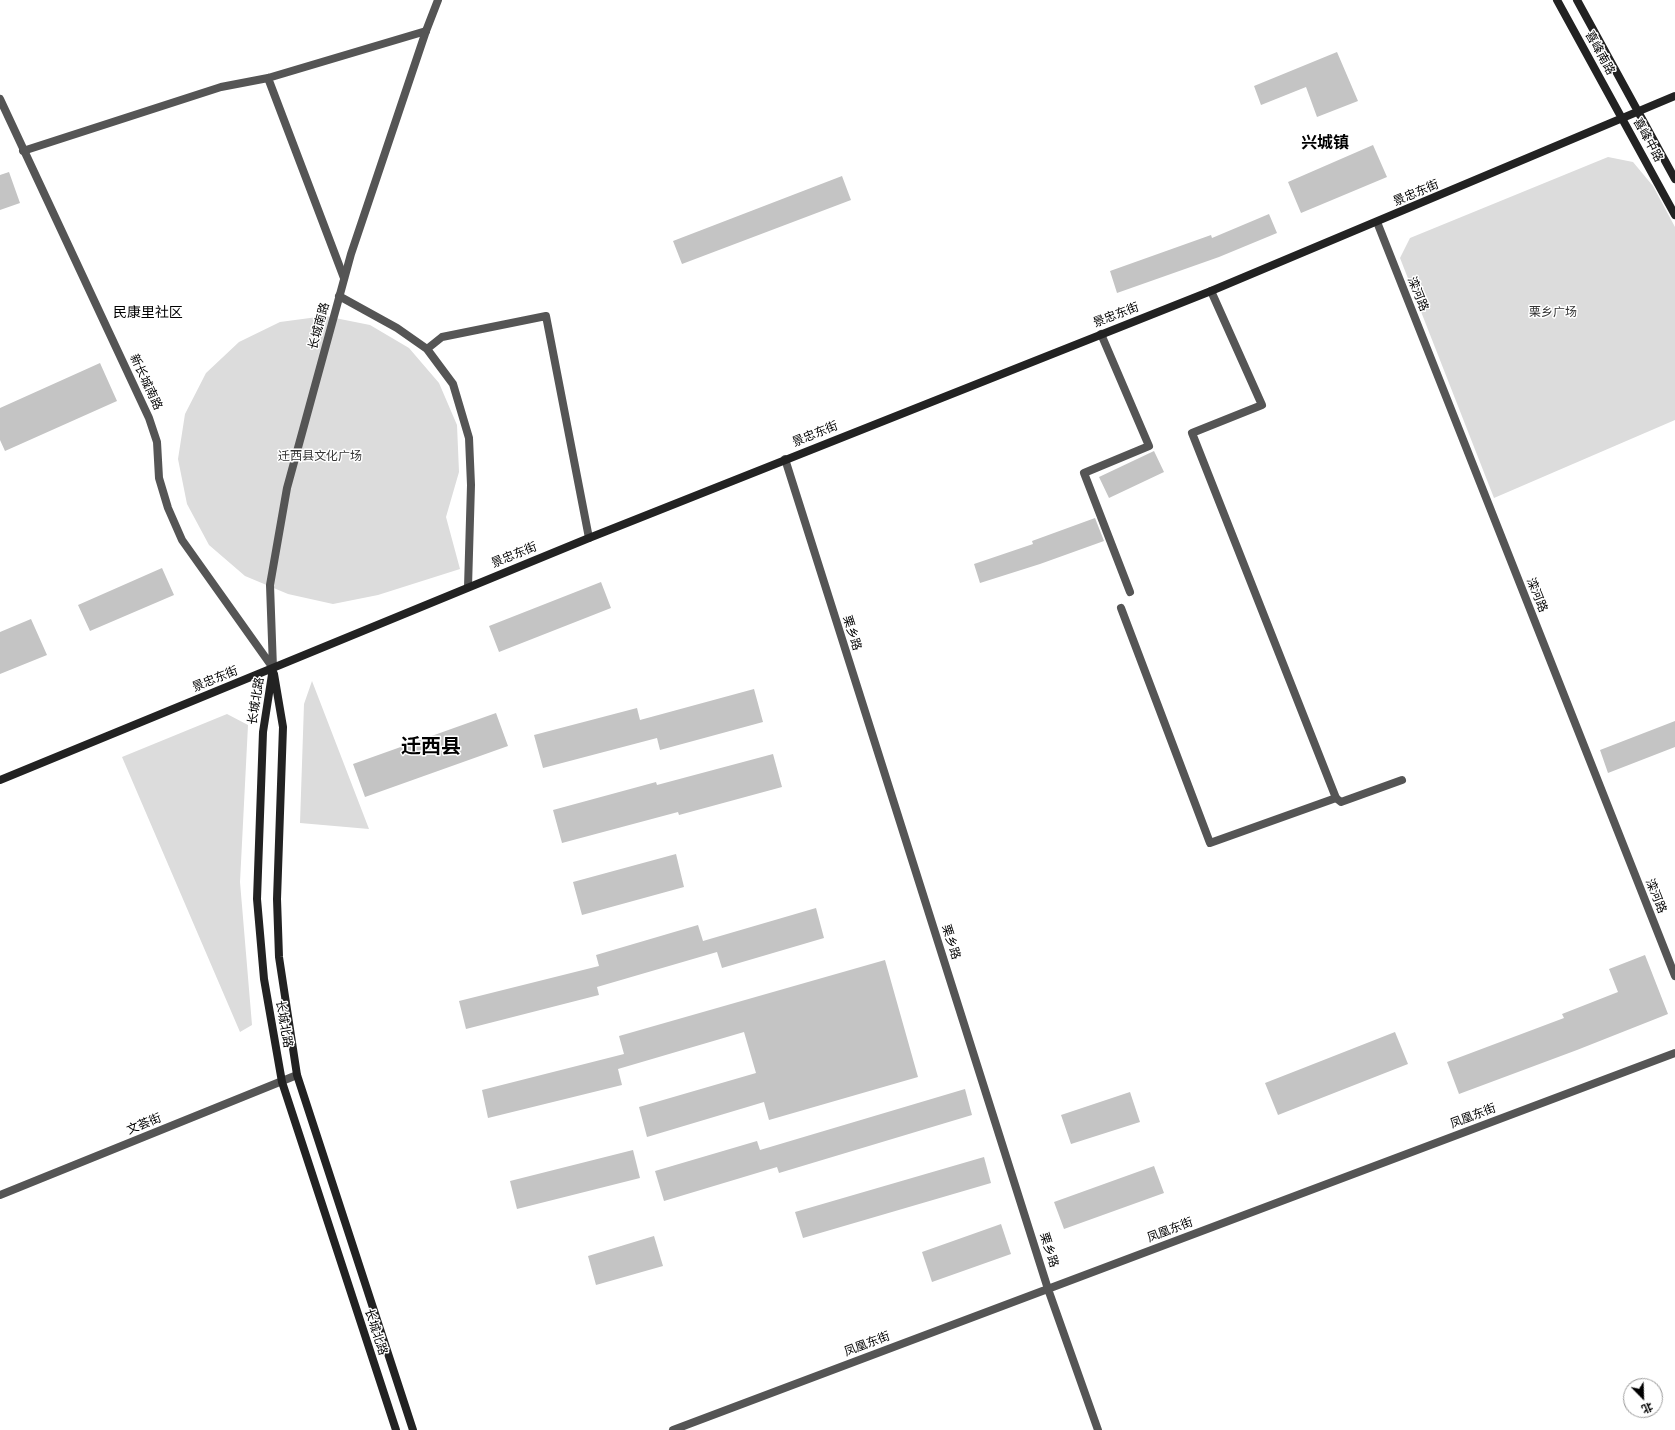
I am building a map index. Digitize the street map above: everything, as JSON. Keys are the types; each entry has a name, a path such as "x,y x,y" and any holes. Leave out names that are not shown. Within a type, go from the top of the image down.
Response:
{"main road":[{"name":"喜峰南路","path":"1557,0 1622,118"},
{"name":"喜峰南路","path":"1577,0 1638,112"},
{"name":"景忠东街","path":"0,780 589,538 1211,291 1675,96"},
{"name":"喜峰中路","path":"1638,112 1675,179"},
{"name":"喜峰中路","path":"1622,118 1675,215"},
{"name":"长城北路","path":"273,668 282,727 277,899 278,957 297,1075 413,1430"},
{"name":"长城北路","path":"273,668 263,732 257,899 264,979 282,1082 396,1430"}],"street":[{"name":"长城南路","path":"273,668 270,585 287,488 351,254 426,31 438,0"},
{"path":"23,151 221,88 268,78 426,31"},
{"path":"268,78 344,278"},
{"name":"新长城南路","path":"0,99 149,418 156,442 159,478 168,508 182,540 273,668"},
{"name":"滦河路","path":"1377,222 1675,976"},
{"path":"1211,291 1262,405 1192,433 1336,798 1340,802 1402,780"},
{"path":"339,296 397,328 427,349 453,384 469,438 471,484 468,587"},
{"path":"427,349 442,336 546,316 589,538"},
{"path":"1101,334 1149,446 1084,473 1130,592"},
{"name":"栗乡路","path":"785,459 1048,1289 1098,1430"},
{"path":"1121,608 1210,843 1336,798"},
{"name":"凤凰东街","path":"673,1430 1675,1052"},
{"name":"文荟街","path":"0,1195 297,1075"}],"green space":[{"name":"栗乡广场","path":"1608,157 1633,162 1653,186 1675,227 1675,420 1494,498 1400,258 1410,238"},
{"name":"迁西县文化广场","path":"325,316 370,325 409,348 439,383 457,425 459,472 446,517 460,569 378,595 333,604 288,594 245,576 209,545 187,504 178,459 185,414 206,373 239,342 280,322"},
{"path":"312,681 369,829 300,823 304,704"},
{"path":"227,714 248,725 240,882 252,1025 240,1032 122,757"}],"building":[{"path":"1337,52 1358,101 1317,117 1306,87 1261,105 1254,86"},
{"path":"1373,145 1387,177 1301,213 1288,182"},
{"path":"9,172 20,203 0,210 0,175"},
{"path":"842,176 851,200 682,264 673,241"},
{"path":"1269,214 1277,233 1219,257 1117,293 1110,271 1211,235 1212,238"},
{"path":"100,363 117,401 5,451 0,440 0,408"},
{"path":"1154,451 1164,472 1109,498 1099,477"},
{"path":"1095,518 1104,541 1040,564 980,583 974,564 1033,544 1032,541"},
{"path":"162,568 174,595 90,631 78,605"},
{"path":"601,582 611,608 499,652 489,626"},
{"path":"31,619 47,655 0,674 0,632"},
{"path":"754,689 763,722 660,750 657,738 543,768 534,735 637,708 640,720"},
{"path":"496,713 508,746 365,797 353,764"},
{"path":"1675,721 1675,747 1608,773 1600,750"},
{"path":"773,754 782,787 679,815 678,812 562,843 553,810 656,782 657,785"},
{"path":"676,854 684,887 582,915 573,882"},
{"path":"816,908 824,938 722,968 717,952 597,987 599,995 466,1029 459,1001 599,966 596,955 698,925 703,941"},
{"path":"1645,955 1668,1014 1459,1094 1447,1062 1564,1018 1562,1014 1618,992 1609,969"},
{"path":"885,960 918,1077 769,1120 764,1102 647,1137 639,1107 756,1073 744,1032 618,1069 622,1085 488,1118 482,1090 624,1054 619,1036"},
{"path":"1395,1032 1408,1064 1278,1115 1265,1083"},
{"path":"965,1089 972,1115 779,1173 777,1167 664,1201 655,1171 757,1141 760,1150"},
{"path":"1130,1092 1140,1122 1071,1144 1061,1115"},
{"path":"633,1150 640,1178 517,1209 510,1181"},
{"path":"984,1157 991,1183 803,1238 795,1212"},
{"path":"1154,1166 1164,1193 1064,1229 1054,1202"},
{"path":"1001,1224 1011,1254 932,1282 922,1252"},
{"path":"654,1236 663,1266 596,1285 588,1256"}],"district":[{"name":"兴城镇","path":"1325,143"},
{"name":"民康里社区","path":"148,313"},
{"name":"迁西县","path":"431,747"}]}
